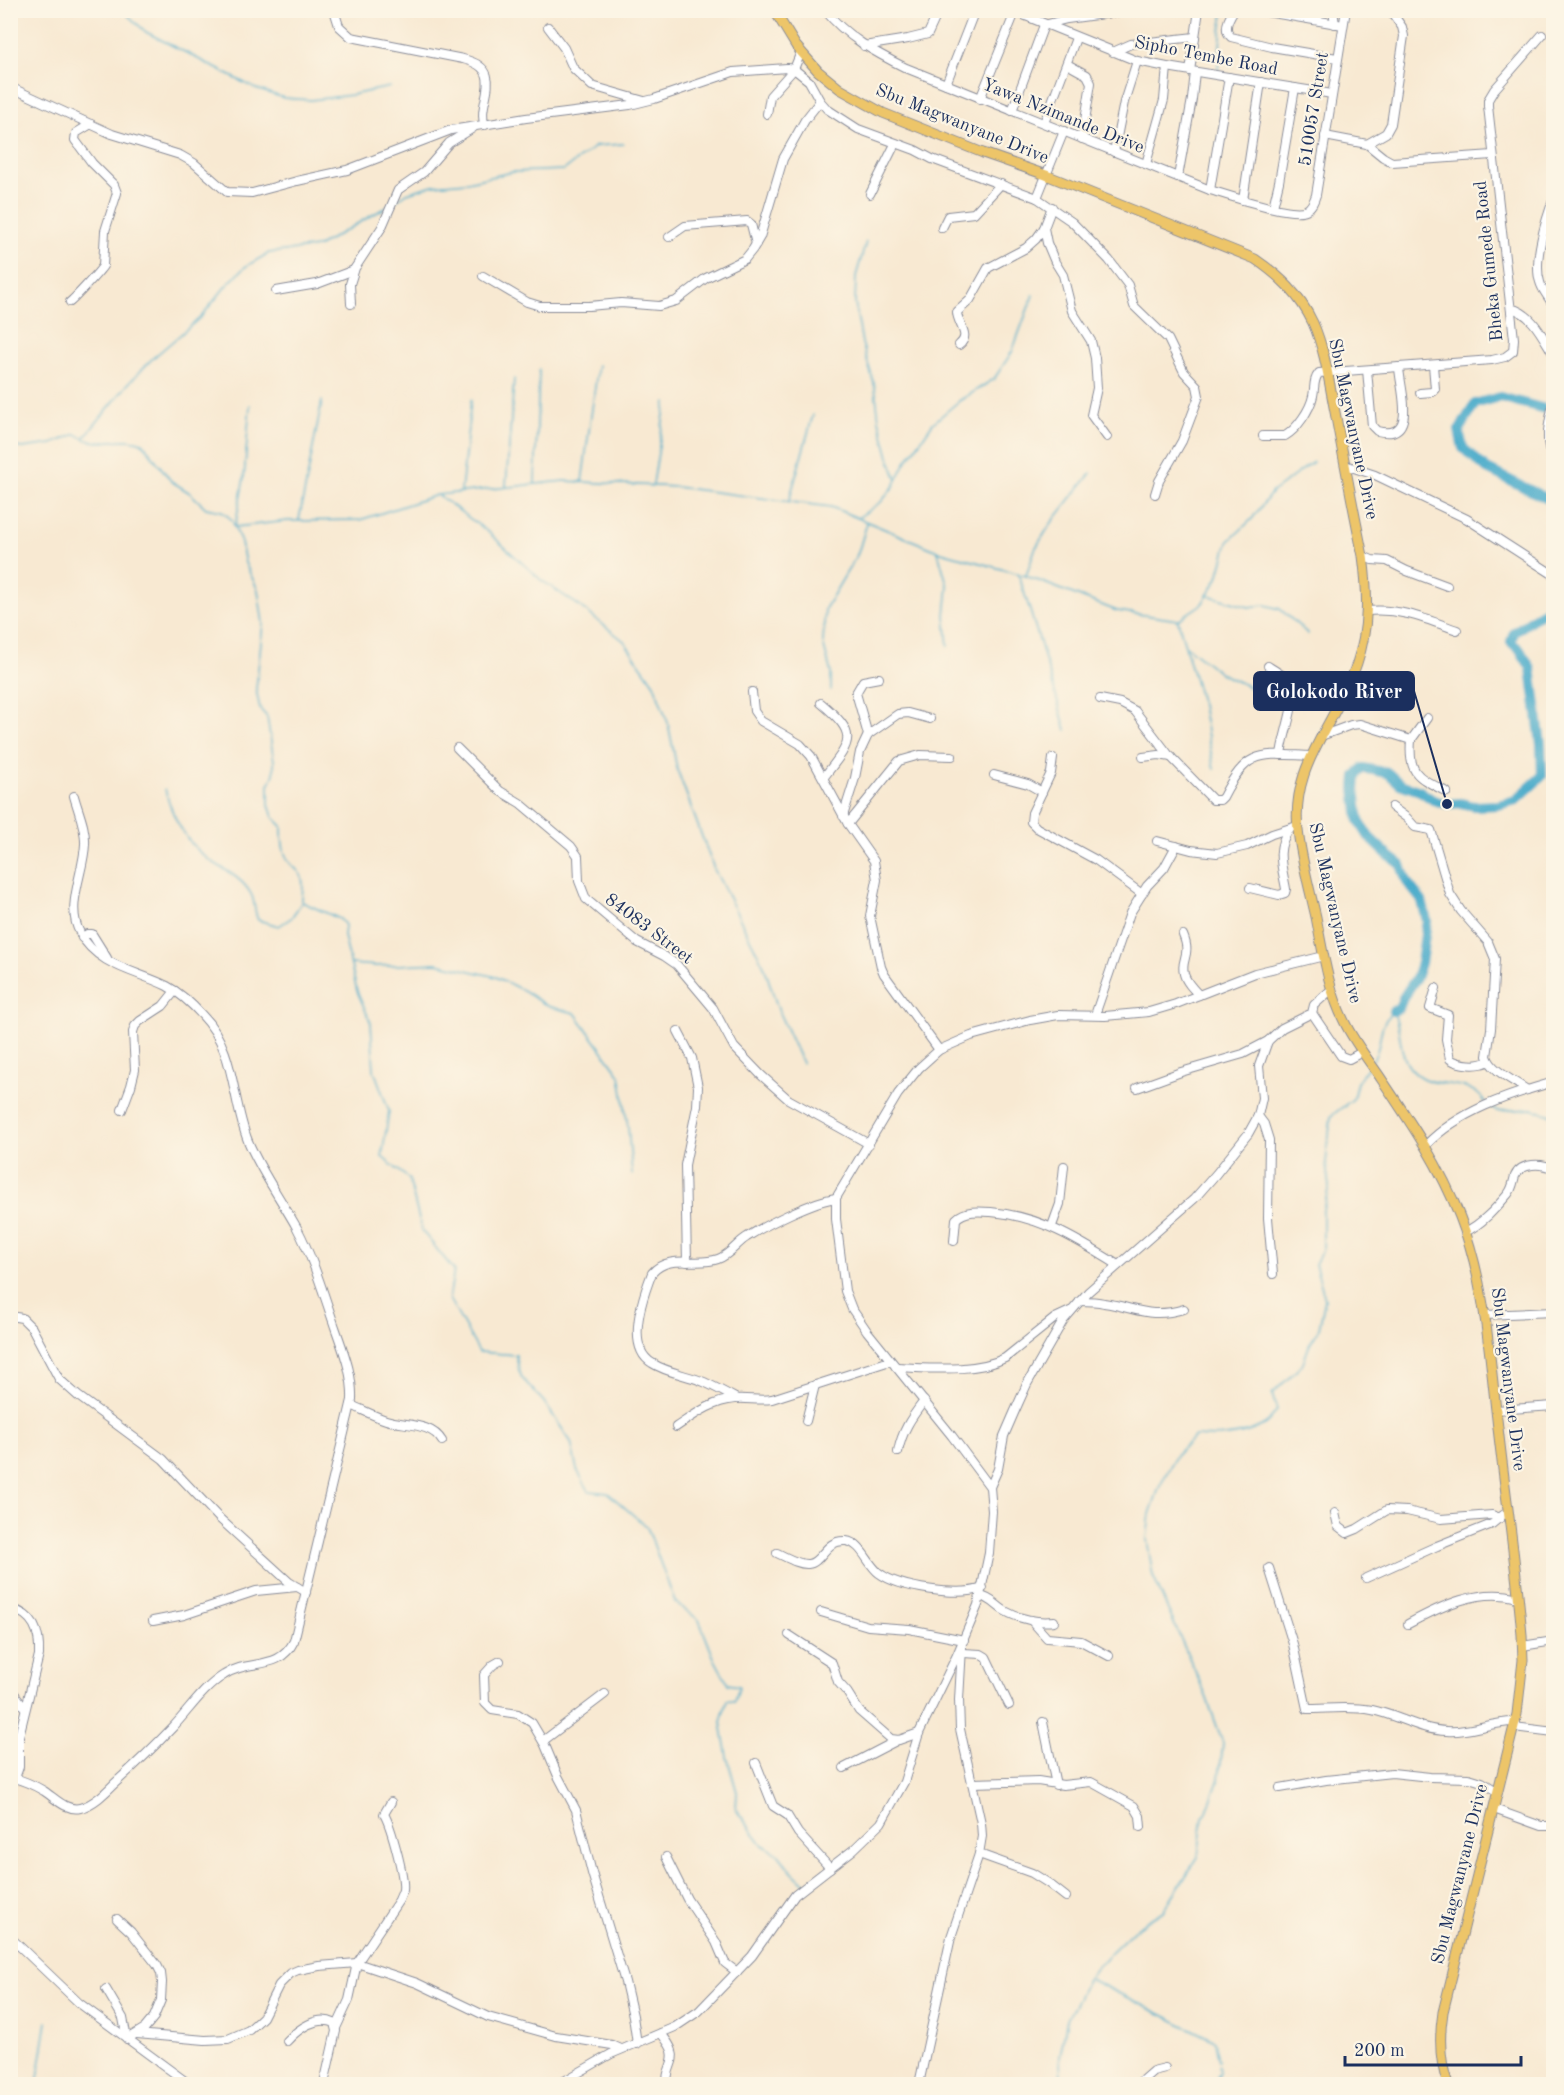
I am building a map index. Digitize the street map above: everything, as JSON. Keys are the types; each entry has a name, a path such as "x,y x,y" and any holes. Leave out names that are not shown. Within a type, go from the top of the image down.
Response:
{"main road":[{"name":"Sbu Magwanyane Drive","path":"774,10 801,52 833,84 883,113 1243,253 1266,267 1292,290 1307,312 1318,336 1363,556 1367,611 1364,637 1357,664 1311,756 1301,783 1293,828 1332,988 1342,1017 1363,1054 1426,1145 1451,1195 1476,1270 1496,1410 1504,1516 1518,1598 1522,1646 1521,1680 1515,1724 1443,2012 1440,2053 1448,2085"}],"street":[{"path":"334,10 339,26 351,37 463,59 477,64 488,81 488,94 482,115 486,125"},
{"path":"864,46 924,35 930,32 939,10"},
{"path":"946,84 975,10"},
{"path":"1012,111 1044,25 1067,19 1133,10"},
{"path":"1178,177 1190,115 1199,10"},
{"path":"1234,10 1227,24 1227,32 1235,39 1337,58"},
{"path":"1255,10 1339,25 1334,10"},
{"name":"510057 Street","path":"1307,209 1316,195 1337,58 1339,25 1346,10"},
{"path":"1367,144 1386,133 1391,124 1404,36 1402,27 1390,10"},
{"name":"Yawa Nzimande Drive","path":"827,11 835,23 864,46 887,59 980,99 1210,190 1273,207 1299,211 1307,209"},
{"path":"980,99 1014,11"},
{"name":"Sipho Tembe Road","path":"1014,11 1137,61 1167,68 1332,94"},
{"path":"548,27 564,48 573,68 592,86 646,101"},
{"name":"Bheka Gumede Road","path":"1327,372 1492,360 1509,355 1514,346 1511,308 1488,100 1542,35"},
{"path":"1113,52 1131,44 1195,37"},
{"path":"1044,123 1076,38"},
{"path":"767,114 770,96 794,69 801,52"},
{"path":"1114,152 1124,102 1137,61"},
{"path":"1066,64 1087,75 1091,83 1082,138"},
{"path":"1146,164 1164,100 1167,68"},
{"path":"10,87 112,134 180,155 194,163 224,190 240,193 262,192 297,180 347,170 451,130 646,101 733,72 794,69 809,81 827,109 850,124 895,144 1037,198 1072,222 1096,245 1128,285 1134,306 1168,339 1181,366 1194,381 1198,390 1199,396 1181,445 1159,481 1155,494"},
{"path":"1210,190 1229,77"},
{"path":"1243,200 1261,82"},
{"path":"1273,207 1295,88"},
{"path":"483,276 527,302 540,306 589,306 621,303 659,306 676,301 706,278 745,259 756,244 783,159 805,120 820,101"},
{"path":"70,302 77,298 82,288 103,266 105,231 117,196 114,186 92,163 75,140 76,134 91,124"},
{"path":"351,304 350,284 354,270 386,220 398,190 424,172 450,143 474,127"},
{"path":"1037,198 1064,132"},
{"path":"1325,136 1367,144 1392,162 1493,155"},
{"path":"870,194 895,144"},
{"path":"942,228 948,216 974,213 1001,184"},
{"path":"1554,198 1544,226 1538,274 1541,285 1554,307"},
{"path":"959,345 965,339 965,335 957,319 957,312 970,300 985,272 993,264 1030,245 1044,228 1052,207"},
{"path":"669,237 685,226 747,221 751,224 756,244"},
{"path":"1044,228 1050,251 1063,275 1072,311 1093,350 1098,381 1091,415 1107,437"},
{"path":"276,291 317,284 354,270"},
{"path":"1511,308 1529,317 1552,349"},
{"path":"1420,393 1432,392 1435,389 1433,365"},
{"path":"1367,370 1372,426 1377,431 1390,432 1400,427 1404,420 1399,367"},
{"path":"1263,436 1281,437 1289,434 1311,402 1317,374 1327,372"},
{"path":"1552,407 1547,442 1554,460"},
{"path":"1345,465 1375,475 1467,519 1554,575"},
{"path":"1363,556 1371,560 1387,561 1447,586"},
{"path":"1367,611 1404,612 1457,630"},
{"path":"1268,666 1287,679 1293,689 1281,755"},
{"path":"868,735 856,693 863,681 879,678"},
{"path":"752,692 754,711 761,721 804,747 811,756 843,816 870,854 877,868 878,880 870,916 884,974 939,1050"},
{"path":"1100,699 1120,703 1135,711 1172,758 1209,797 1216,801 1223,797 1237,772 1246,762 1265,756 1311,756"},
{"path":"821,703 842,722 847,735 843,752 824,777"},
{"path":"843,816 860,752 868,735 898,714 908,713 930,719"},
{"path":"1427,718 1411,740 1410,759 1415,774 1447,792"},
{"path":"1321,736 1360,724 1411,740"},
{"name":"84083 Street","path":"457,748 496,788 520,803 571,846 578,856 579,881 585,899 637,942 677,965 719,1017 734,1047 761,1075 788,1099 869,1144"},
{"path":"848,824 899,761 920,755 952,756"},
{"path":"1143,758 1159,755 1172,758"},
{"path":"1053,758 1051,773 1032,813 1030,820 1033,825 1096,860 1142,894"},
{"path":"994,775 1028,784 1042,792"},
{"path":"10,1608 20,1610 32,1619 38,1630 39,1655 19,1736 19,1767 13,1778 30,1784 60,1803 71,1807 82,1807 95,1800 134,1767 217,1679 231,1670 277,1661 286,1655 294,1641 351,1406 352,1382 317,1275 297,1228 261,1167 247,1137 236,1087 216,1030 203,1015 175,991 109,962 95,953 82,938 75,915 85,839 74,796"},
{"path":"1392,807 1415,827 1431,830 1450,894 1492,950 1496,966 1487,1051 1489,1061 1527,1090"},
{"path":"1157,840 1176,846 1217,853 1247,846 1276,832 1293,828"},
{"path":"1250,888 1279,895 1286,892 1280,852 1282,842 1293,828"},
{"path":"1095,1015 1124,926 1134,904 1164,868 1176,846"},
{"path":"1183,934 1188,948 1184,975 1199,995"},
{"path":"990,1487 858,1318 848,1300 836,1219 836,1198 905,1085 919,1068 939,1050 971,1036 1058,1015 1149,1012 1255,973 1324,956"},
{"path":"1332,988 1314,1005 1312,1013 1341,1056 1349,1059 1363,1054"},
{"path":"1436,988 1430,1008 1448,1015 1446,1040 1450,1059 1455,1062 1483,1065 1489,1061"},
{"path":"122,1110 135,1070 133,1032 135,1026 163,1006 175,991"},
{"path":"1137,1088 1181,1072 1244,1054 1268,1041 1282,1028 1312,1013"},
{"path":"678,1031 692,1058 698,1087 697,1106 684,1165 687,1262"},
{"path":"559,2085 621,2049 661,2033 699,2011 752,1956 779,1915 805,1886 869,1836 885,1817 904,1782 919,1733 963,1642 982,1592 989,1553 992,1511 990,1487 998,1469 1004,1436 1034,1372 1071,1311 1118,1265 1201,1193 1248,1134 1258,1116 1262,1098 1259,1066 1268,1041"},
{"path":"1426,1145 1450,1124 1488,1105 1554,1082"},
{"path":"1258,1116 1264,1124 1269,1140 1268,1218 1273,1274"},
{"path":"1465,1232 1479,1224 1509,1193 1521,1169 1537,1164 1554,1169"},
{"path":"1052,1226 1060,1204 1064,1166"},
{"path":"737,1399 705,1382 651,1363 646,1359 639,1348 638,1330 652,1273 665,1264 722,1258 754,1233 804,1208 836,1198"},
{"path":"954,1241 956,1219 966,1212 1014,1214 1052,1226 1118,1265"},
{"path":"1080,1301 1104,1303 1151,1314 1168,1314 1184,1309"},
{"path":"676,1427 713,1404 737,1399 767,1400 893,1364 946,1368 996,1363 1055,1318 1071,1311"},
{"path":"1484,1316 1554,1312"},
{"path":"10,1316 22,1318 32,1328 59,1379 78,1396 169,1464 219,1518 297,1587 306,1592"},
{"path":"806,1421 815,1385"},
{"path":"898,1452 900,1439 907,1423 924,1401"},
{"path":"351,1406 387,1420 426,1428 437,1434 442,1441"},
{"path":"1496,1410 1554,1406"},
{"path":"1335,1513 1338,1526 1347,1533 1388,1510 1407,1511 1442,1519 1504,1516"},
{"path":"1366,1578 1492,1524 1504,1516"},
{"path":"777,1553 805,1564 811,1564 830,1545 837,1542 850,1542 859,1548 879,1572 894,1580 949,1593 982,1592 1005,1611 1031,1620 1054,1621"},
{"path":"1269,1568 1293,1644 1307,1709 1372,1710 1410,1724 1446,1731 1464,1731 1500,1722 1554,1732"},
{"path":"153,1621 195,1612 248,1593 265,1589 297,1587"},
{"path":"1408,1624 1436,1609 1484,1594 1500,1593 1518,1598"},
{"path":"821,1612 868,1626 909,1629 963,1642"},
{"path":"1031,1620 1047,1638 1081,1641 1110,1656"},
{"path":"789,1635 832,1663 838,1682 848,1692 859,1711 891,1739 899,1740"},
{"path":"1522,1646 1554,1641"},
{"path":"919,2085 951,1937 979,1854 982,1836 960,1729 959,1700 963,1642"},
{"path":"963,1653 981,1654 986,1657 1010,1705"},
{"path":"500,1661 493,1665 484,1676 486,1703 492,1710 509,1711 532,1724 543,1741 579,1818 592,1873 627,1992 637,2044"},
{"path":"10,1689 26,1708"},
{"path":"543,1741 605,1694"},
{"path":"1043,1722 1056,1785"},
{"path":"844,1768 899,1740 919,1733"},
{"path":"756,1763 773,1806 786,1815 798,1833 830,1868"},
{"path":"1280,1788 1326,1780 1392,1773 1469,1778 1482,1782 1498,1792"},
{"path":"972,1783 1038,1781 1056,1785 1088,1782 1096,1784 1134,1806 1140,1816 1141,1827"},
{"path":"324,2085 336,2028 349,2000 357,1963 399,1900 403,1890 389,1824 384,1814 391,1802"},
{"path":"1494,1809 1541,1826 1554,1826"},
{"path":"979,1854 1032,1873 1066,1897"},
{"path":"666,1857 687,1899 716,1942 723,1959 737,1972"},
{"path":"117,1919 131,1932 161,1973 162,1990 158,2009 148,2025 128,2039"},
{"path":"10,1937 79,2003 189,2085"},
{"path":"137,2034 205,2040 228,2039 249,2030 263,2017 279,1986 291,1973 319,1966 357,1963 417,1983 488,2017 556,2036 612,2045 621,2049"},
{"path":"106,1989 123,2018 128,2039"},
{"path":"287,2041 292,2035 310,2024 329,2021 334,2023 336,2028"},
{"path":"661,2033 673,2055 666,2077 668,2085"},
{"path":"1138,2085 1154,2071 1165,2068"}],"waterway":[{"path":"122,10 146,32 256,89 284,98 311,100 390,87"},
{"path":"1218,71 1223,10"},
{"path":"397,200 407,193 433,185 467,182 513,172 564,170 596,146 623,144"},
{"path":"84,438 128,384 153,358 201,317 245,267 269,253 317,247 388,206"},
{"path":"866,242 856,276 855,303 862,343 875,387 879,420 897,480"},
{"path":"859,517 881,502 894,486 906,462 933,423 959,401 994,379 1012,352 1033,295"},
{"path":"582,482 598,365"},
{"path":"535,483 539,370"},
{"path":"506,486 514,379"},
{"path":"1554,408 1545,409 1500,397 1475,404 1459,430 1463,448 1487,469 1554,502"},
{"path":"461,491 471,400"},
{"path":"299,520 322,401"},
{"path":"653,484 666,402"},
{"path":"250,405 244,478 235,527 288,521 360,520 437,495 564,481 676,487 831,507 938,551 1026,576 1117,611 1178,620 1202,604 1218,578 1228,542 1252,519 1272,492 1313,462"},
{"path":"789,501 813,415"},
{"path":"10,450 15,447 52,444 76,434 96,442 128,440 143,443 171,481 190,493 206,508 222,511 232,520 241,543 245,563 258,590 263,623 256,689 260,709 267,717 274,761 274,774 269,785 269,805 273,817 282,826 285,855 302,878 302,902 340,919 345,925 344,936 357,991 371,1023 374,1070 389,1111 382,1157 409,1179 422,1231 454,1270 449,1299 479,1352 516,1355 522,1378 544,1402 571,1442 577,1470 589,1491 608,1493 647,1527 675,1602 699,1620 714,1658 728,1684 739,1686 735,1701 727,1700 721,1722 727,1757 737,1792 736,1810 763,1845 778,1854 805,1884"},
{"path":"1026,576 1035,549 1050,525 1091,473"},
{"path":"438,495 488,532 541,580 624,641 654,684 668,723 677,769 714,869 764,966 780,1015 802,1063"},
{"path":"831,690 831,673 823,643 825,609 858,553 867,523"},
{"path":"938,552 948,587 945,615 948,646"},
{"path":"1018,573 1066,730"},
{"path":"1207,595 1249,607 1265,605 1280,609 1308,634"},
{"path":"1393,1011 1399,1008 1416,978 1421,963 1427,921 1422,901 1407,882 1401,865 1369,837 1359,821 1355,789 1356,776 1363,768 1388,773 1400,784 1420,791 1433,800 1447,804 1498,805 1516,800 1542,776 1541,744 1531,668 1520,650 1511,642 1514,632 1554,607"},
{"path":"1178,621 1202,705 1214,769"},
{"path":"1186,646 1220,673 1266,695"},
{"path":"165,789 171,809 186,836 208,859 237,878 247,888 252,897 258,920 279,926 291,918 302,902"},
{"path":"351,964 377,966 437,963 496,977 547,1006 575,1013 620,1075 632,1174"},
{"path":"1373,1060 1384,1024 1393,1011 1404,1056 1411,1069 1429,1081 1469,1089 1478,1094 1486,1103"},
{"path":"1061,2084 1060,2056 1067,2020 1088,1978 1136,1928 1163,1911 1198,1857 1203,1817 1219,1779 1223,1743 1206,1696 1153,1576 1147,1539 1150,1514 1159,1488 1176,1455 1195,1436 1231,1436 1248,1432 1265,1424 1277,1410 1272,1394 1302,1365 1319,1329 1325,1299 1315,1264 1323,1248 1323,1210 1329,1187 1326,1163 1331,1116 1353,1099 1357,1082 1368,1067"},
{"path":"1488,1107 1497,1111 1532,1109 1554,1116"},
{"path":"1088,1978 1215,2041 1219,2061"},
{"path":"37,2084 47,2022"},
{"path":"1214,2084 1220,2072 1219,2066"}],"place":[{"name":"Golokodo River","path":"1447,804"}]}
